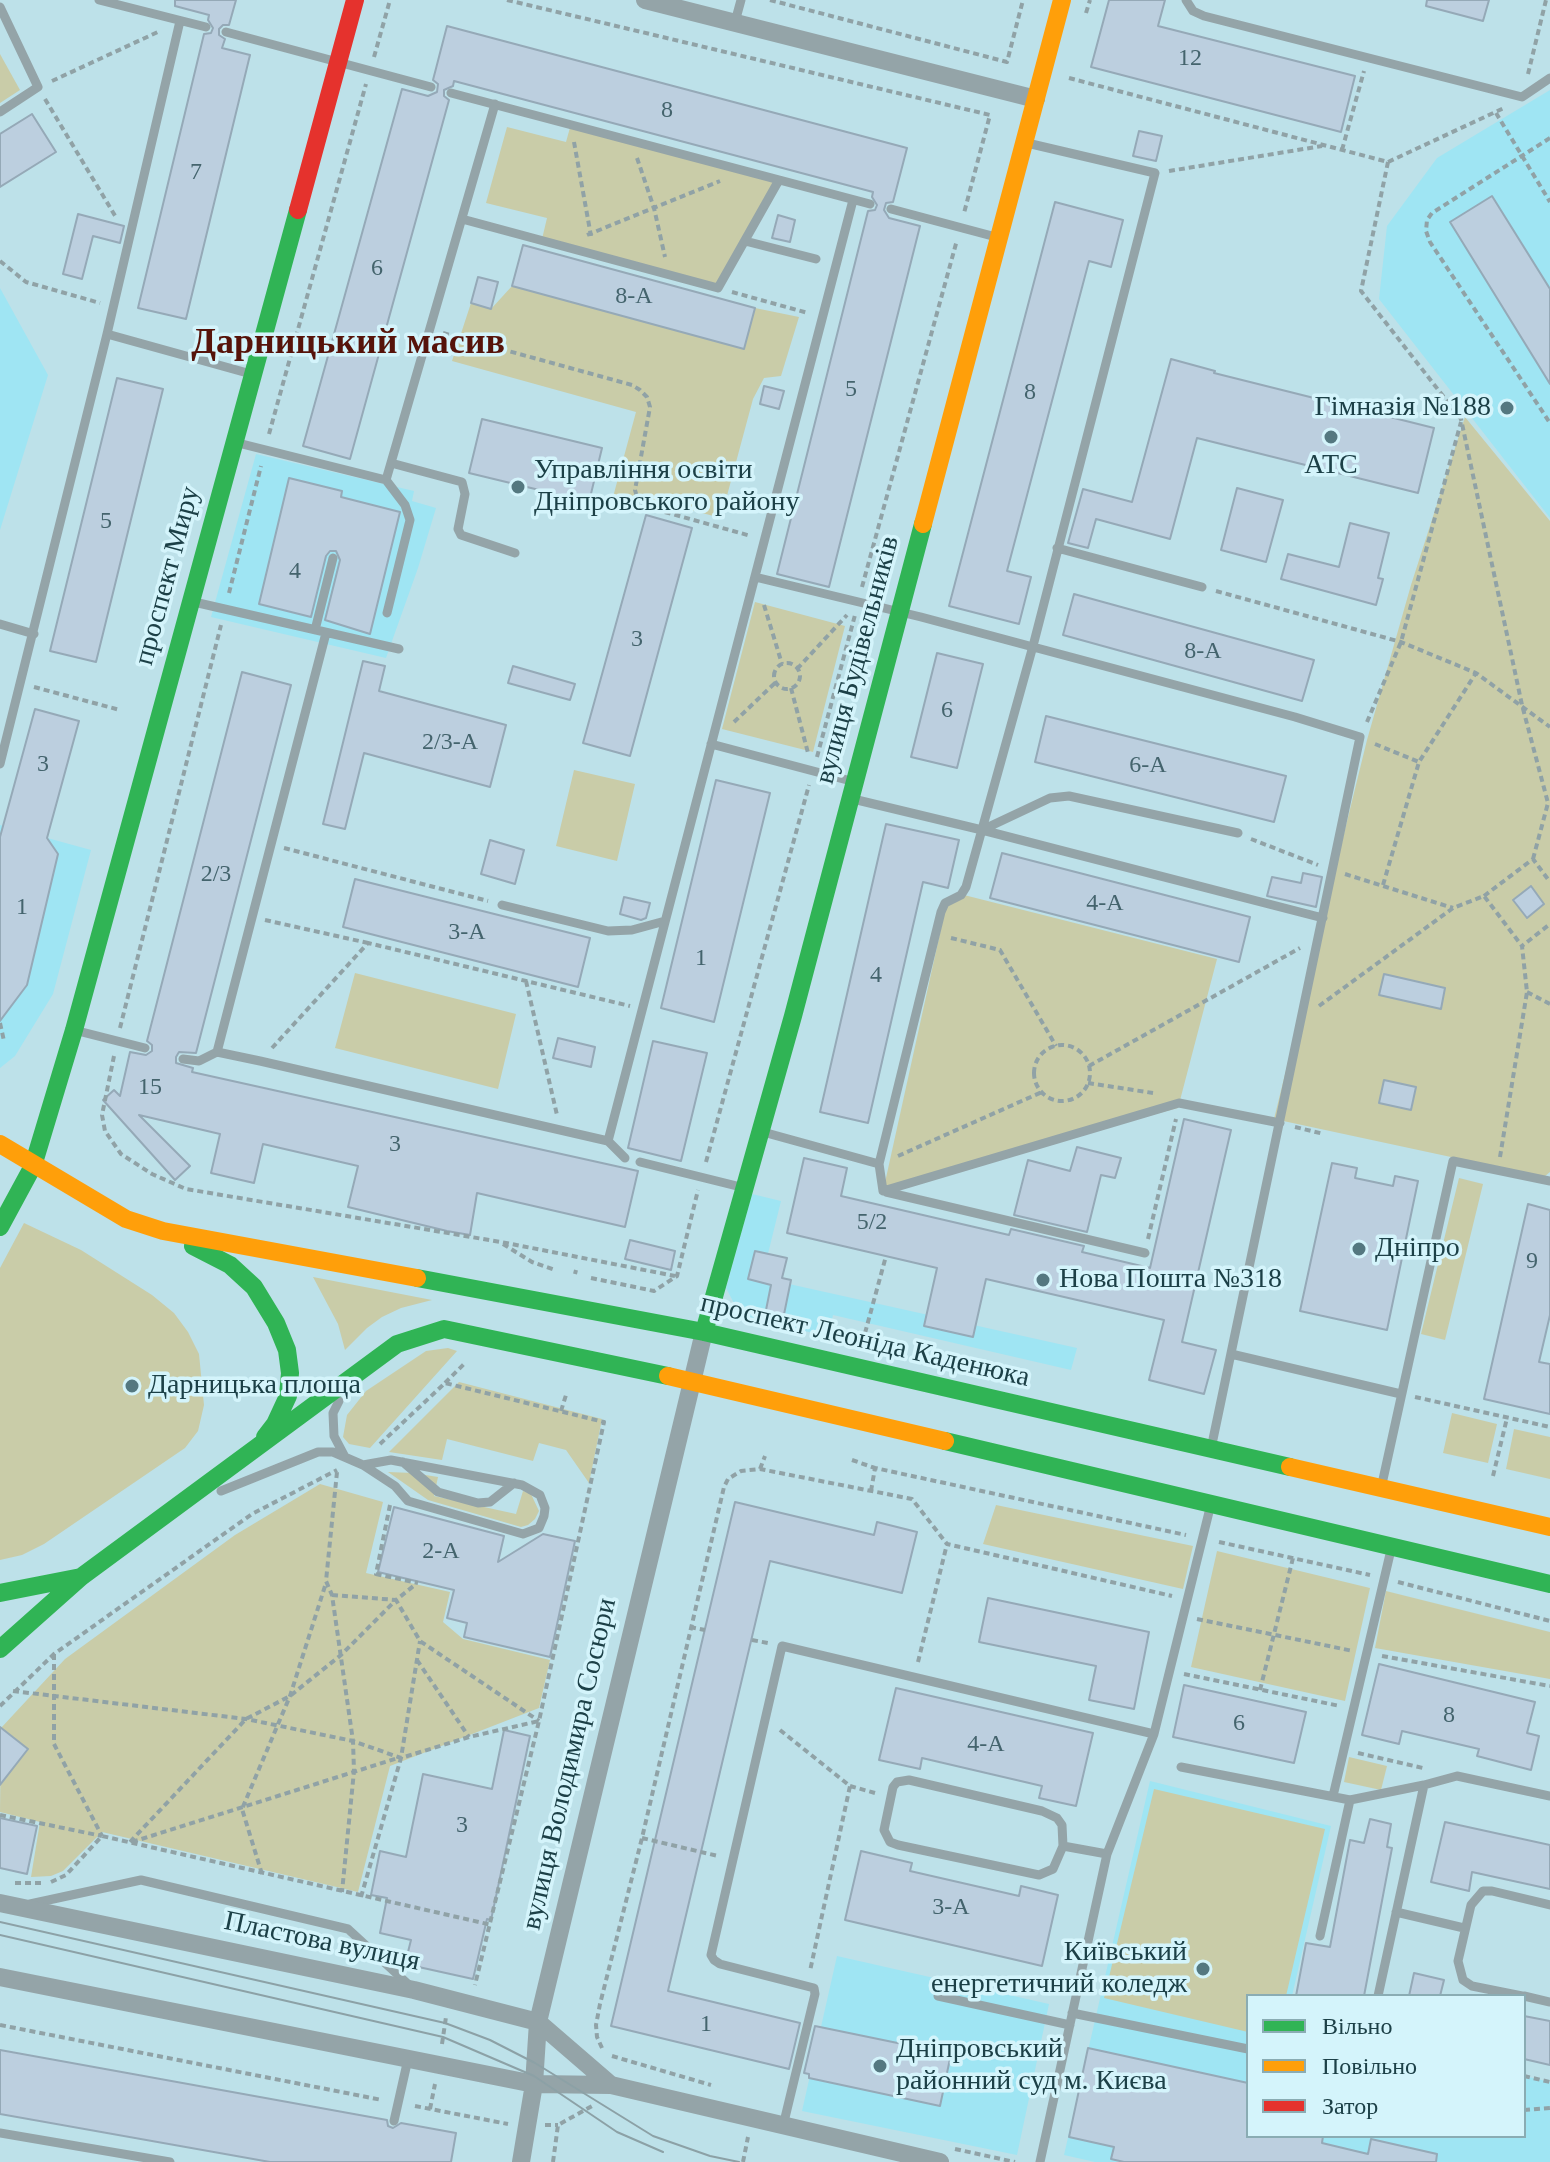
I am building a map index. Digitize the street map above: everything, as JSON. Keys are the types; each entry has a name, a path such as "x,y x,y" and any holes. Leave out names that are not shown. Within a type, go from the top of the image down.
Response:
{"main road":[{"name":"проспект Миру","path":"0,1227 33,1166 74,1030 355,0"},
{"name":"вулиця Будівельників","path":"704,1332 761,1132 1062,0"},
{"path":"0,1144 126,1219 163,1231 230,1265 254,1287 276,1323 287,1350 290,1373 288,1396 275,1424 258,1447"},
{"path":"0,1161 33,1166"},
{"name":"проспект Леоніда Каденюка","path":"163,1231 704,1332 1550,1527"},
{"path":"0,1649 81,1577 397,1344 444,1329 690,1381 1550,1584"},
{"path":"0,1593 81,1577"}],"street":[{"path":"645,0 1036,99"},
{"name":"вулиця Володимира Сосюри","path":"521,2162 534,2084 538,2022 704,1332"},
{"name":"Пластова вулиця","path":"9,1905 414,1990 538,2022 611,2085"},
{"name":"Пластова вулиця","path":"0,1977 534,2084 611,2085 940,2162"}],"lane":[{"path":"99,0 206,27"},
{"path":"735,22 741,0"},
{"path":"1186,0 1193,11 1204,16 1522,97 1550,78"},
{"path":"0,7 38,87 0,112"},
{"path":"0,764 114,306 180,21"},
{"path":"226,32 431,87"},
{"path":"451,93 870,204"},
{"path":"386,480 495,104"},
{"path":"883,1191 879,1164 936,934 945,903 964,892 982,830 1033,646 1155,173 1025,142"},
{"path":"462,219 718,288 779,180"},
{"path":"608,1141 853,200"},
{"path":"891,209 999,238"},
{"path":"745,241 816,259"},
{"path":"107,334 253,374"},
{"path":"234,442 386,480 405,505 410,520 387,613"},
{"path":"391,463 462,482 465,494 458,521 461,535 515,553"},
{"path":"1057,548 1202,587"},
{"path":"315,630 333,558"},
{"path":"755,577 1033,646 1360,737 1212,1448"},
{"path":"191,601 399,649"},
{"path":"0,624 34,634"},
{"path":"217,1052 326,633"},
{"path":"711,744 813,771 852,790 982,830 1323,918"},
{"path":"982,830 1050,798 1069,796 1238,833"},
{"path":"502,905 608,931 632,930 665,921"},
{"path":"74,1030 145,1048"},
{"path":"183,1059 199,1061 217,1052 260,1061 608,1141 625,1158"},
{"path":"883,1191 1179,1103 1280,1123"},
{"path":"761,1132 879,1164"},
{"path":"1381,1487 1453,1161 1550,1181"},
{"path":"640,1162 745,1188"},
{"path":"883,1191 1145,1253"},
{"path":"1231,1354 1401,1394"},
{"path":"344,1455 334,1436 333,1413 348,1382"},
{"path":"170,1511 318,1452 344,1455 363,1465 395,1486 408,1501 518,1533 534,1531 542,1523 544,1502 529,1487 391,1460 363,1465"},
{"path":"403,1462 438,1492 478,1503 490,1502 514,1483"},
{"path":"1040,2162 1107,1854 1154,1734 1211,1504"},
{"path":"1333,1796 1392,1547"},
{"path":"783,2126 814,1988 714,1960 711,1948 782,1646 1154,1734"},
{"path":"1181,1767 1350,1800 1457,1776 1550,1796"},
{"path":"903,1780 1042,1811 1057,1818 1062,1825 1063,1846 1053,1869 1039,1875 898,1845 890,1842 884,1830 891,1797 897,1782 903,1780"},
{"path":"1378,1994 1424,1785"},
{"path":"1320,1936 1350,1800"},
{"path":"1063,1846 1107,1854"},
{"path":"9,1905 141,1880 348,1929 414,1990"},
{"path":"1513,1994 1472,1986 1463,1980 1458,1961 1471,1905 1483,1891 1550,1905"},
{"path":"1396,1912 1464,1928"},
{"path":"938,1996 1070,2025"},
{"path":"1526,1997 1550,2002"},
{"path":"1072,2013 1246,2049"},
{"path":"394,2121 408,2059"},
{"path":"0,2133 170,2162"}],"path":[{"path":"390,0 264,451 117,1041 102,1115 105,1131 121,1154 152,1174 186,1189 501,1242 677,1276"},
{"path":"770,0 1007,62 1023,0"},
{"path":"1069,78 1388,162 1496,113 1522,97 1546,0"},
{"path":"129,239 38,87 180,21"},
{"path":"1342,150 1367,58"},
{"path":"1496,113 1550,202"},
{"path":"571,124 594,254"},
{"path":"1550,138 1432,213 1427,220 1426,231 1430,242 1550,423"},
{"path":"632,140 654,208 670,275"},
{"path":"1155,173 1325,145"},
{"path":"1301,1019 1453,908 1484,896 1533,859 1548,803 1522,705 1461,419 1361,291 1388,162"},
{"path":"562,245 745,170"},
{"path":"0,261 26,282 114,306"},
{"path":"718,288 822,317"},
{"path":"429,330 632,385 640,390 647,397 650,407 635,490 637,497 647,507 764,540"},
{"path":"1419,762 1360,737 1401,642 1461,419"},
{"path":"755,577 782,664"},
{"path":"1202,587 1401,642 1476,673 1550,727"},
{"path":"797,669 858,602"},
{"path":"782,664 790,664 797,669 799,679 791,688 782,688 776,682 776,670 782,664"},
{"path":"1383,885 1419,762 1476,673"},
{"path":"711,744 776,682"},
{"path":"21,683 120,710"},
{"path":"591,1278 654,1291 677,1276 813,771 791,688"},
{"path":"270,844 502,905"},
{"path":"1533,859 1550,882"},
{"path":"1484,896 1522,946 1527,992 1497,1170"},
{"path":"252,917 642,1009"},
{"path":"1522,946 1550,924"},
{"path":"936,934 1000,950 1056,1046"},
{"path":"1089,1066 1318,938"},
{"path":"260,1061 368,943"},
{"path":"526,981 561,1130"},
{"path":"1527,992 1550,1004"},
{"path":"0,1023 4,1041"},
{"path":"1056,1046 1078,1050 1089,1066 1088,1083 1083,1092 1066,1100 1049,1098 1042,1092 1034,1074 1042,1054 1056,1046"},
{"path":"1088,1083 1156,1094 1179,1103 1145,1253"},
{"path":"879,1164 1042,1092"},
{"path":"1280,1123 1324,1134"},
{"path":"501,1242 532,1262 555,1270"},
{"path":"865,1333 886,1256"},
{"path":"375,1449 471,1357"},
{"path":"445,1383 604,1422 492,1925 475,1987 464,1984"},
{"path":"1401,1394 1550,1427"},
{"path":"561,1411 566,1395"},
{"path":"1493,1476 1507,1418"},
{"path":"760,1469 765,1456"},
{"path":"852,1460 875,1468"},
{"path":"705,1630 690,1627 724,1487 728,1479 741,1471 760,1469 912,1499 947,1544 1187,1599"},
{"path":"0,1706 54,1654 252,1514 337,1470 326,1581 290,1696 242,1809 262,1874"},
{"path":"130,1842 246,1719 290,1696 341,1655 396,1600 419,1583 376,1574 375,1570 395,1486"},
{"path":"914,1676 947,1544"},
{"path":"1260,1690 1293,1558"},
{"path":"326,1581 332,1595 353,1741 354,1771 342,1893"},
{"path":"332,1595 396,1600"},
{"path":"396,1600 420,1641 539,1721"},
{"path":"361,1897 401,1758 420,1641"},
{"path":"54,1654 54,1744 102,1836"},
{"path":"417,1660 469,1737"},
{"path":"1170,1671 1353,1709"},
{"path":"13,1691 246,1719 353,1741 401,1758"},
{"path":"765,1718 850,1786 891,1797"},
{"path":"130,1842 354,1771 469,1737 539,1721"},
{"path":"1344,1750 1457,1776"},
{"path":"807,1985 850,1786"},
{"path":"0,1815 492,1925"},
{"path":"13,1883 51,1882 66,1875 102,1836"},
{"path":"642,1838 732,1859"},
{"path":"0,2025 501,2123 558,2125 609,2097 611,2085"},
{"path":"1526,2076 1550,2082"},
{"path":"1526,2110 1550,2108"},
{"path":"553,2162 558,2125"}],"shaded area":[{"name":"Гімназія №188","path":"1550,90 1550,518 1379,299 1387,226 1437,158"},
{"path":"0,288 48,375 0,530"},
{"path":"256,454 414,491 412,501 436,508 386,658 211,617"},
{"path":"0,825 91,850 53,994 15,1056 0,1068"},
{"path":"752,1194 781,1201 762,1278 1077,1348 1071,1370 833,1315 828,1336 752,1320 735,1305 726,1288"},
{"name":"Київський енергетичний коледж","path":"1150,1781 1331,1826 1292,1994 1246,1994 1246,2138 1526,2138 1526,2076 1550,2082 1550,2162 1095,2162 1064,2155"},
{"path":"837,1956 1049,2004 1017,2155 802,2111"}],"green space":[{"path":"0,54 20,90 0,103"},
{"path":"571,124 779,180 720,285 542,239 547,218 486,203 507,127 566,142"},
{"path":"512,286 744,349 755,308 799,317 781,376 764,378 753,399 721,518 646,498 613,497 636,412 452,361 471,303 491,309"},
{"path":"1465,417 1550,521 1550,1172 1544,1177 1274,1119 1367,740 1411,585"},
{"path":"755,602 845,626 813,752 722,729"},
{"path":"574,770 635,784 617,861 556,846"},
{"path":"964,895 1217,959 1178,1108 884,1187 946,906"},
{"path":"355,973 516,1014 498,1089 335,1048"},
{"path":"1459,1178 1483,1184 1445,1340 1421,1334"},
{"name":"Дарницька площа","path":"24,1223 81,1250 152,1295 174,1313 199,1354 204,1405 198,1431 185,1448 44,1544 22,1555 0,1560 0,1268"},
{"path":"313,1277 432,1300 401,1308 382,1317 345,1350 338,1324"},
{"path":"448,1348 457,1351 370,1448 349,1444 343,1437 347,1415 366,1391 426,1351"},
{"path":"459,1382 602,1419 589,1483 566,1450 539,1443 533,1461 447,1439 442,1460 389,1452"},
{"path":"1452,1413 1497,1424 1488,1463 1443,1453"},
{"path":"1514,1429 1550,1437 1550,1479 1506,1469"},
{"path":"388,1472 438,1477 434,1496 516,1514 523,1491 531,1494 539,1511 535,1519 521,1527 428,1500"},
{"path":"320,1484 383,1502 366,1573 450,1592 443,1622 463,1639 550,1660 539,1708 390,1766 358,1892 102,1832 63,1871 51,1876 31,1877 40,1822 0,1812 1,1728 65,1659 235,1535"},
{"path":"996,1505 1193,1546 1183,1589 983,1544"},
{"path":"1217,1551 1370,1588 1345,1701 1191,1667"},
{"path":"1386,1591 1550,1632 1550,1679 1375,1648"},
{"path":"1349,1757 1387,1766 1381,1790 1344,1782"},
{"path":"1154,1789 1325,1829 1286,1994 1246,1994 1246,2032 1104,1998"}],"building":[{"path":"175,0 236,0 229,25 219,29 219,35 225,39 222,48 250,55 186,319 138,308 204,34 211,33 213,28 208,20 209,15 175,6"},
{"path":"1109,0 1165,0 1158,26 1355,76 1341,132 1091,67"},
{"path":"1427,0 1489,0 1483,21 1426,6"},
{"path":"447,26 907,148 893,202 886,203 884,210 889,218 920,226 829,587 777,574 868,211 875,210 877,205 872,197 873,192 454,81 453,86 444,90 444,96 449,100 350,459 303,446 402,89 428,96 437,92 438,84 433,80"},
{"path":"32,114 56,152 0,187 0,134"},
{"path":"1139,131 1162,136 1156,161 1133,156"},
{"path":"1492,196 1550,289 1550,384 1450,222"},
{"path":"1055,202 1123,220 1111,267 1089,261 1007,571 1031,577 1019,624 949,606"},
{"path":"78,214 124,226 120,243 93,236 82,279 63,274"},
{"path":"778,215 795,220 790,242 772,238"},
{"path":"523,245 755,308 744,349 512,286"},
{"path":"478,277 498,282 491,309 471,303"},
{"path":"1171,359 1214,373 1434,428 1418,493 1197,438 1170,539 1096,519 1088,548 1068,543 1083,489 1132,502"},
{"path":"117,378 163,389 96,662 50,651"},
{"path":"764,386 784,391 779,409 760,404"},
{"path":"482,419 602,448 589,502 469,473"},
{"path":"289,478 342,491 341,497 400,512 370,634 325,620 340,560 336,551 330,551 326,556 311,617 259,604"},
{"path":"1237,488 1283,500 1266,562 1221,550"},
{"path":"646,515 692,528 630,756 583,743"},
{"path":"1350,523 1389,533 1378,578 1383,579 1376,605 1281,579 1288,554 1339,567"},
{"path":"1074,594 1314,660 1302,701 1063,635"},
{"path":"937,653 983,664 957,768 911,757"},
{"path":"363,661 385,666 379,691 506,725 490,787 364,753 345,829 323,824"},
{"path":"513,666 575,684 570,700 508,683"},
{"path":"242,672 291,685 196,1053 179,1052 176,1063 193,1068 192,1072 638,1171 625,1227 477,1193 470,1235 447,1231 348,1207 358,1166 263,1144 254,1183 211,1173 220,1134 139,1115 190,1166 175,1180 103,1100 114,1090 120,1096 130,1052 146,1055 152,1051 152,1045 147,1041"},
{"path":"35,709 79,721 47,838 58,854 27,985 0,1021 0,837"},
{"path":"1046,716 1286,776 1274,822 1035,762"},
{"path":"716,780 770,793 714,1022 661,1008"},
{"path":"886,824 959,840 948,888 923,882 868,1123 820,1112"},
{"path":"490,840 524,850 515,884 481,874"},
{"path":"1002,853 1250,917 1239,962 990,898"},
{"path":"1303,873 1322,877 1316,907 1267,896 1272,877 1301,883"},
{"path":"355,879 590,938 578,987 343,927"},
{"path":"1531,886 1544,904 1527,918 1513,900"},
{"path":"624,897 650,903 646,918 641,920 620,914"},
{"path":"1384,974 1445,988 1441,1009 1379,995"},
{"path":"558,1038 595,1047 591,1067 553,1058"},
{"path":"653,1041 707,1053 681,1161 628,1148"},
{"path":"1384,1080 1416,1087 1411,1110 1379,1103"},
{"path":"1184,1119 1231,1130 1182,1342 1216,1350 1204,1394 1149,1380 1164,1320 986,1279 973,1337 924,1326 937,1268 787,1233 804,1158 847,1168 841,1196 1009,1235 1011,1229 1084,1246 1082,1252 1150,1268"},
{"path":"1077,1147 1121,1158 1115,1178 1101,1175 1087,1232 1014,1215 1028,1160 1070,1171"},
{"name":"Дніпро","path":"1332,1163 1357,1168 1355,1178 1393,1186 1395,1176 1418,1181 1387,1330 1300,1311"},
{"path":"1528,1204 1550,1210 1550,1315 1539,1362 1550,1364 1550,1414 1484,1399"},
{"path":"630,1240 675,1251 671,1270 625,1259"},
{"path":"755,1251 787,1258 782,1278 791,1280 781,1329 763,1325 771,1285 748,1279"},
{"path":"735,1502 874,1535 877,1522 917,1532 902,1593 770,1561 668,1991 800,2023 789,2069 611,2026"},
{"path":"394,1507 504,1536 498,1562 543,1534 575,1541 550,1657 464,1637 467,1623 447,1618 454,1590 378,1572"},
{"path":"988,1598 1149,1632 1134,1709 1089,1700 1096,1666 979,1642"},
{"path":"1379,1664 1535,1702 1527,1733 1539,1736 1531,1770 1477,1756 1479,1749 1402,1731 1399,1744 1362,1735"},
{"path":"1184,1685 1306,1712 1294,1763 1173,1737"},
{"path":"896,1688 1093,1733 1076,1806 1039,1798 1042,1786 922,1758 920,1769 879,1760"},
{"path":"0,1727 28,1749 0,1785"},
{"path":"504,1730 530,1736 491,1920 487,1919 473,1979 405,1964 411,1940 380,1933 387,1898 371,1895 380,1851 406,1857 423,1774 492,1789"},
{"path":"0,1818 37,1826 27,1874 0,1868"},
{"path":"1370,1819 1391,1824 1387,1847 1392,1848 1364,1994 1296,1994 1306,1943 1330,1947 1350,1840 1364,1843"},
{"path":"1445,1822 1550,1845 1550,1889 1472,1872 1469,1891 1431,1882"},
{"path":"861,1851 912,1863 910,1871 1019,1896 1021,1886 1058,1895 1042,1966 845,1920"},
{"path":"1414,1973 1444,1980 1440,1994 1409,1994"},
{"path":"1526,2016 1550,2021 1550,2065 1526,2059"},
{"name":"Дніпровський районний суд м. Києва","path":"815,2026 951,2054 940,2106 809,2078 809,2074 804,2073"},
{"path":"1088,2048 1246,2083 1246,2138 1323,2138 1322,2143 1368,2154 1371,2139 1437,2154 1436,2162 1124,2162 1111,2159 1114,2147 1069,2137"},
{"path":"0,2050 387,2120 388,2126 393,2128 401,2123 456,2133 451,2162 270,2162 0,2114"}],"tram line":[{"path":"0,1922 445,2023 490,2040 535,2063 653,2136 710,2156 739,2162"},
{"path":"0,1935 443,2037 534,2076 617,2132 663,2152"}],"traffic: fast":[{"path":"33,1166 74,1030 298,210"},
{"path":"704,1332 793,1016 923,524"},
{"path":"0,1227 33,1166"},
{"path":"193,1246 230,1265 254,1287 276,1323 287,1350 290,1373 288,1396 265,1437"},
{"path":"417,1278 704,1332 1290,1467"},
{"path":"0,1593 81,1577 397,1344 444,1329 668,1376"},
{"path":"945,1441 1550,1584"},
{"path":"0,1649 81,1577"}],"traffic: slow":[{"path":"923,524 1062,0"},
{"path":"0,1144 126,1219 163,1231 417,1278"},
{"path":"668,1376 945,1441"},
{"path":"1290,1467 1550,1527"}],"traffic: jam":[{"path":"298,210 355,0"}],"place":[{"name":"Гімназія №188","path":"1507,408"},
{"name":"АТС","path":"1331,437"},
{"name":"Управління освіти Дніпровського району","path":"518,487"},
{"name":"Дніпро","path":"1359,1249"},
{"name":"Нова Пошта №318","path":"1043,1280"},
{"name":"Дарницька площа","path":"132,1386"},
{"name":"Київський енергетичний коледж","path":"1203,1969"},
{"name":"Дніпровський районний суд м. Києва","path":"880,2066"}],"district":[{"name":"Дарницький масив","path":"348,344"}]}
